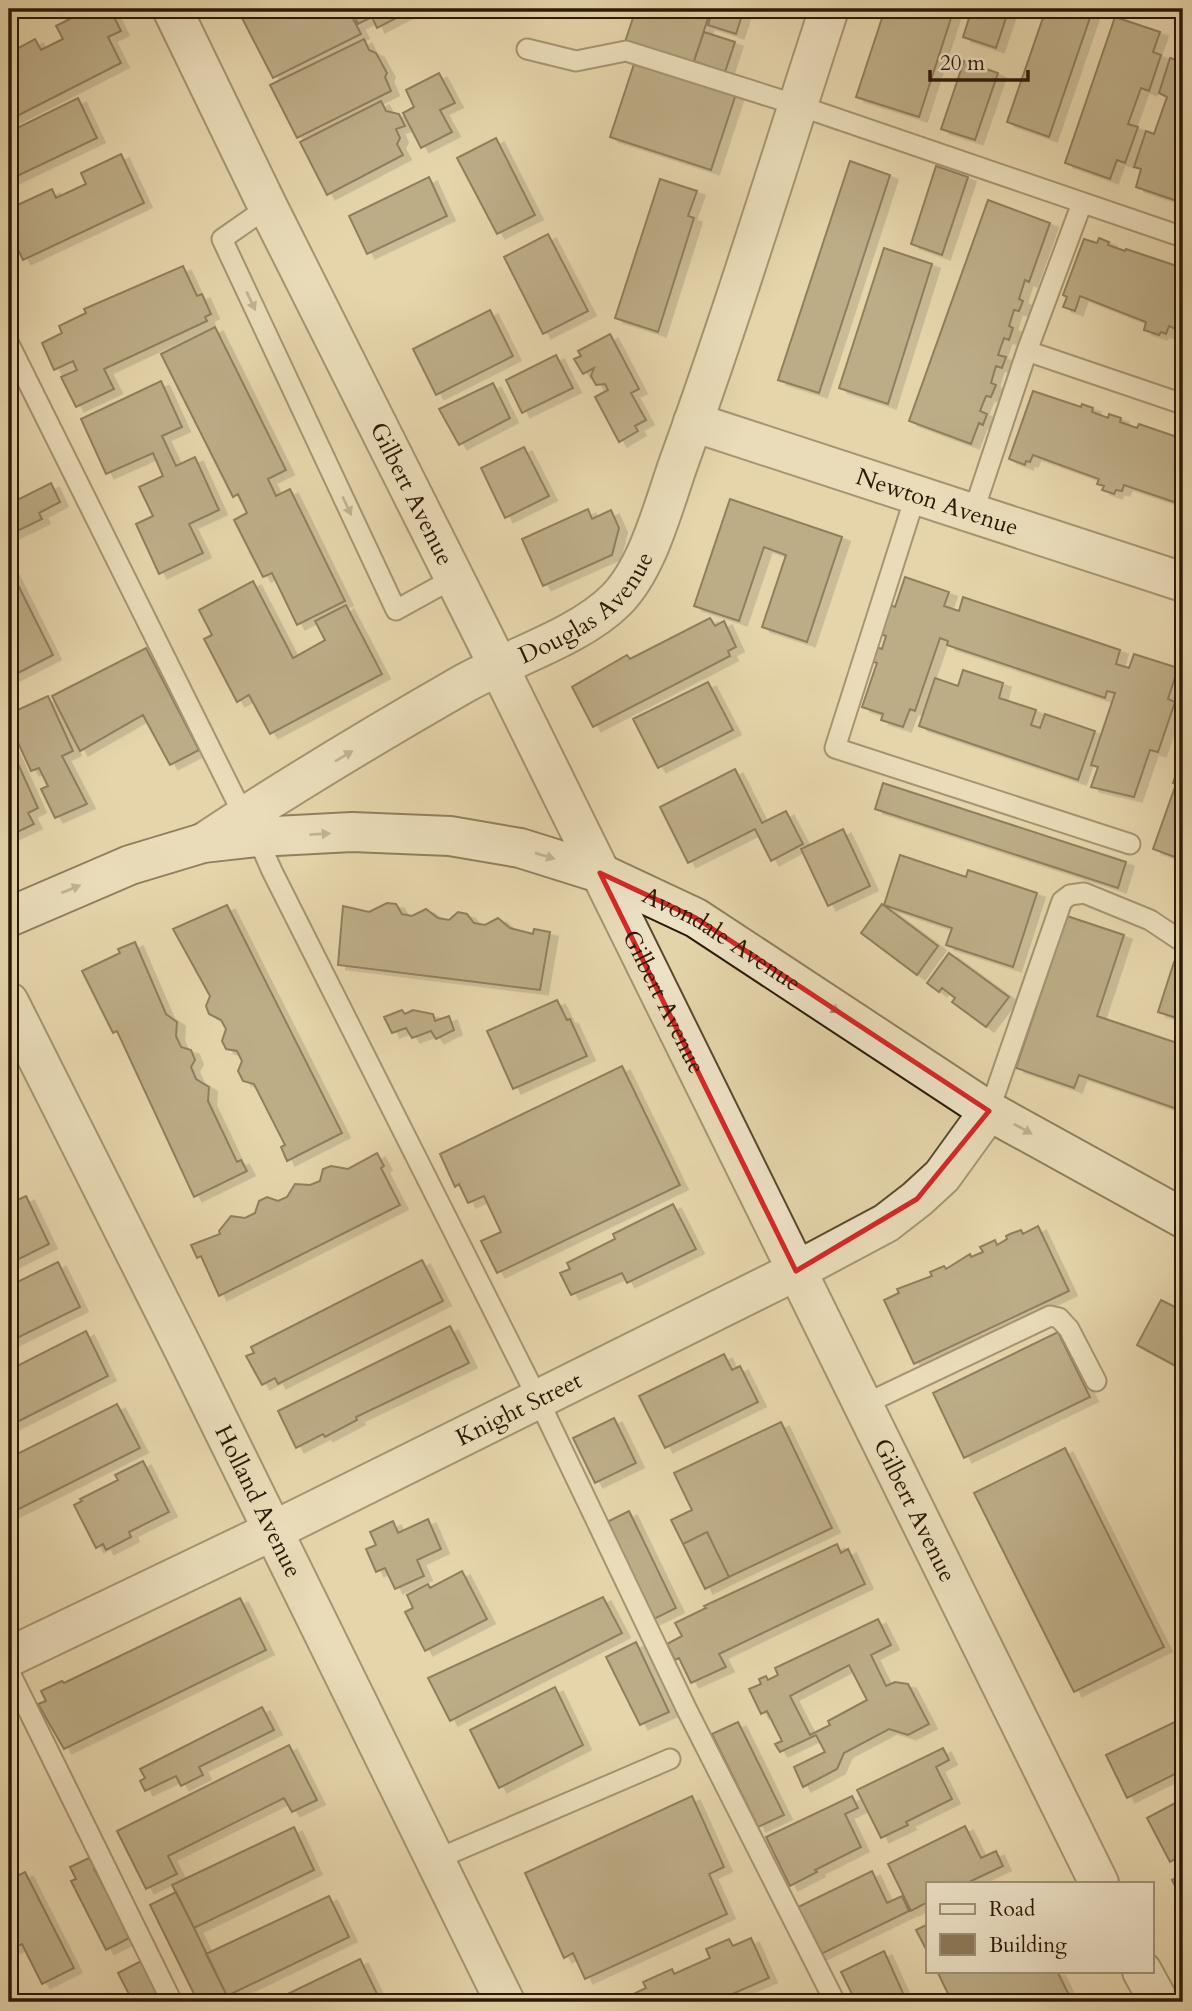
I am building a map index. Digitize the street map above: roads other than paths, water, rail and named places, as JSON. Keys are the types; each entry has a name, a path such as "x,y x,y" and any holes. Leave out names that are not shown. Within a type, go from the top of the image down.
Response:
{"street":[{"name":"Gilbert Avenue","path":"172,9 1099,1882"},
{"name":"Douglas Avenue","path":"251,826 467,682 593,618 616,600 633,579 650,542 694,422 829,9"},
{"name":"Newton Avenue","path":"694,422 1183,582"},
{"name":"Avondale Avenue","path":"9,917 130,865 251,826 450,836 520,848 600,873 695,918 989,1111 1183,1218"},
{"name":"Holland Avenue","path":"9,1002 505,2002"},
{"name":"Knight Street","path":"9,1657 272,1531 796,1271 886,1223 942,1176 989,1111"},
{"path":"1143,1972 1158,2002"},
{"path":"1175,2002 1183,1998"}],"lane":[{"path":"527,48 576,61 626,51 797,105 1183,237"},
{"path":"973,513 1027,351 1082,203"},
{"path":"268,207 222,239 396,610 454,578"},
{"path":"9,344 538,1399 687,1710 835,2002"},
{"path":"1027,351 1183,404"},
{"path":"916,494 835,748 1130,844"},
{"path":"989,1111 1062,901 1070,895 1084,893 1150,920 1183,942"},
{"path":"863,1405 1050,1316 1059,1318 1069,1329 1096,1381"},
{"path":"9,1671 172,2002"},
{"path":"435,1860 670,1759"}]}
